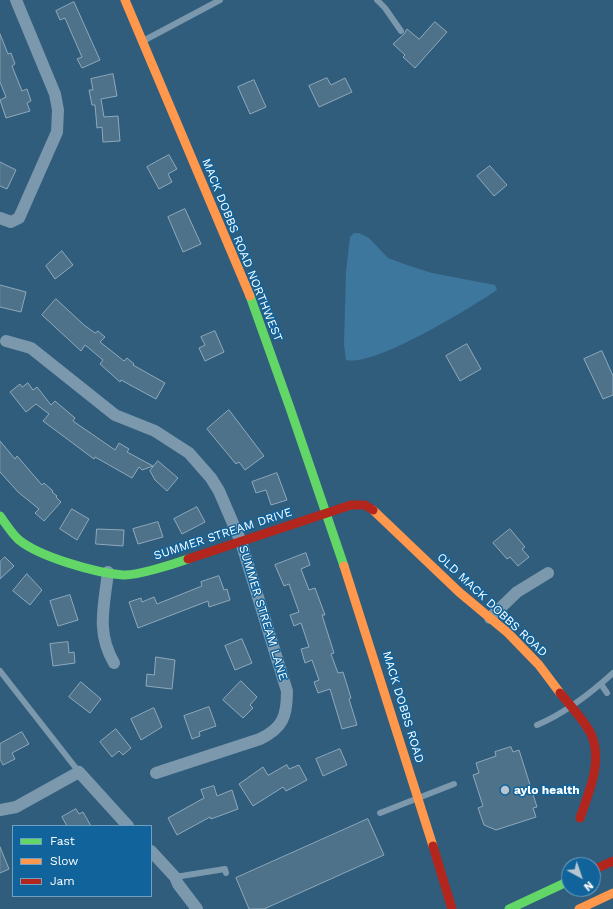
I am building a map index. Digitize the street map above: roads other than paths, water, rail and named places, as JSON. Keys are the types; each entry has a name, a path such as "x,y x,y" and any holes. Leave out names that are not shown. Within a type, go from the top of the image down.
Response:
{"street":[{"path":"6,220 19,218 57,132 58,122 56,94 16,0"},
{"name":"MACK DOBBS ROAD NORTHWEST","path":"125,0 141,42 199,170 248,292 326,514"},
{"name":"SUMMER STREAM LANE","path":"6,341 31,348 115,415 155,431 190,454 211,478 219,491 241,542 287,691 287,707 282,721 271,734 260,740 156,773"},
{"name":"OLD MACK DOBBS ROAD","path":"326,514 351,505 365,505 370,507 539,665 572,706 590,732 595,747 596,763 590,790 580,818"},
{"name":"SUMMER STREAM DRIVE","path":"0,516 18,539 36,551 95,570 124,575 171,565 326,514"},
{"name":"MACK DOBBS ROAD","path":"326,514 391,706 452,909"},
{"path":"108,572 102,630 106,649 114,664"},
{"path":"490,618 517,592 548,573"},
{"path":"0,810 16,807 79,772 127,825"},
{"path":"152,852 175,877 178,884 197,909"},
{"path":"601,866 613,861"},
{"path":"509,909 561,886"},
{"path":"579,909 613,893"}],"lane":[{"path":"141,42 220,0"},
{"path":"377,0 385,8 401,31"},
{"path":"0,671 79,772"},
{"path":"537,725 553,718 572,706 613,672"},
{"path":"600,684 607,692"},
{"path":"380,813 454,784"},
{"path":"175,877 225,869 226,873"}],"water":[{"path":"354,233 359,233 369,238 388,258 432,273 495,285 497,290 445,322 399,346 378,355 360,360 346,360 344,344 346,272 350,237"}],"place":[{"name":"aylo health","path":"505,790"}]}
